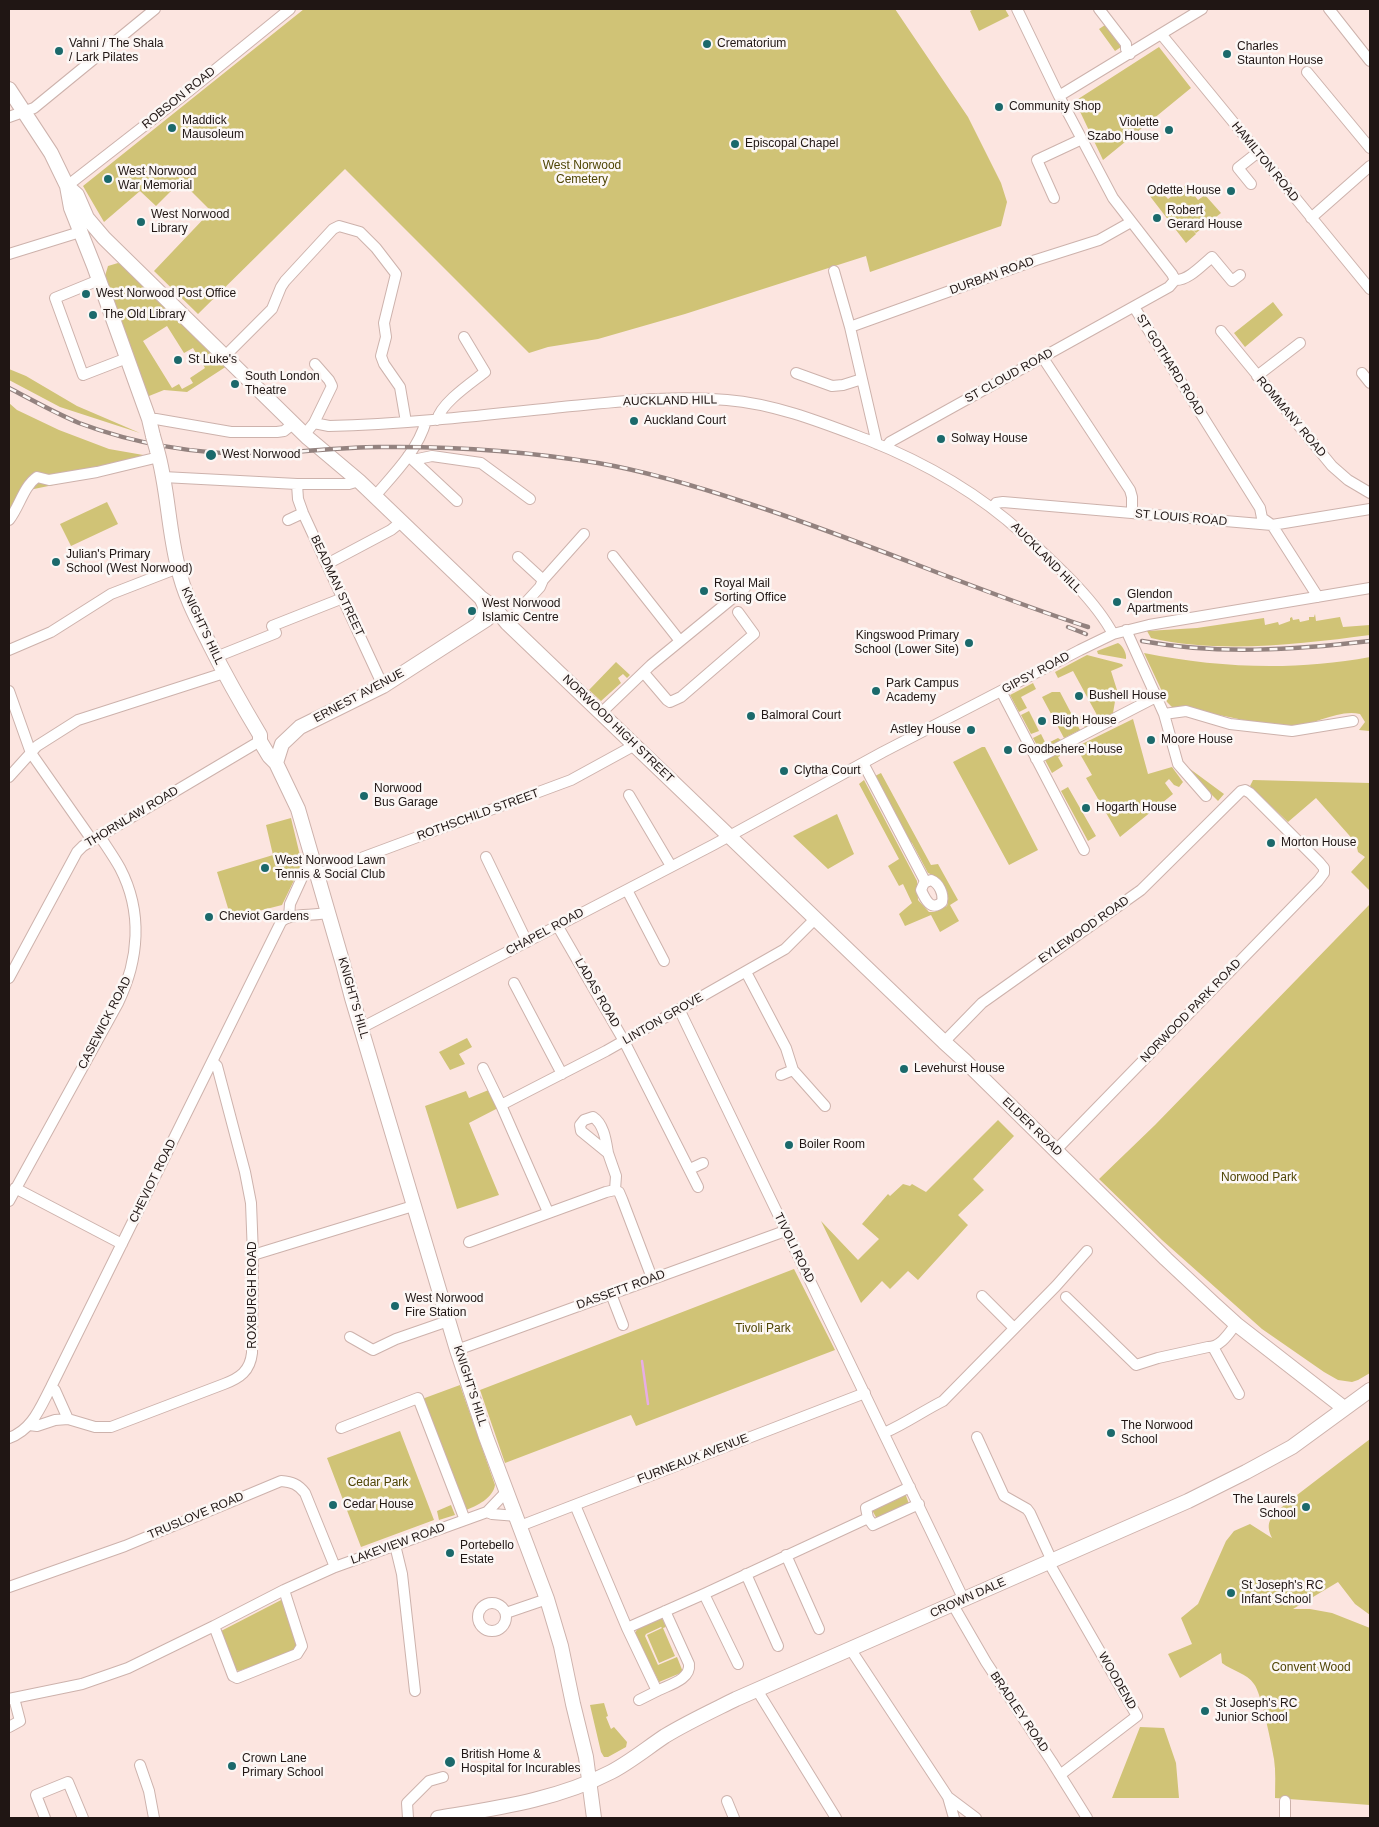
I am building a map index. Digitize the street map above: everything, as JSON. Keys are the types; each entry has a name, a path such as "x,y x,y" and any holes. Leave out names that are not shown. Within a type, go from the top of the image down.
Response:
{"main road":[{"path":"9,89 51,154 67,186 77,195 87,218 95,229 305,434"},
{"name":"KNIGHT'S HILL","path":"67,186 68,200 94,266 153,436 163,477 178,568 191,608 224,673 269,756 276,763 296,802 413,1206 457,1350 486,1437 547,1599 561,1646 582,1736 594,1818"},
{"path":"94,266 109,253 118,252"},
{"name":"NORWOOD HIGH STREET","path":"305,434 375,496 481,598 495,608 507,623 728,836"},
{"path":"480,622 486,612 485,604 481,598"},
{"path":"480,622 494,617 507,623"},
{"name":"ERNEST AVENUE","path":"288,736 300,727 383,686 480,622"},
{"path":"260,738 272,739 288,736"},
{"path":"276,763 279,749 288,736"},
{"name":"ELDER ROAD","path":"728,836 965,1061 1166,1259 1236,1324 1344,1408"},
{"name":"CROWN DALE","path":"438,1818 556,1795 612,1771 688,1722 1188,1501 1246,1472 1300,1442 1370,1390"}],"street":[{"path":"9,117 34,108 156,9"},
{"name":"ROBSON ROAD","path":"67,186 290,9"},
{"path":"1017,9 1059,96 1113,198 1175,280"},
{"path":"1099,9 1126,44 1126,49 1130,54"},
{"path":"1059,96 1202,9"},
{"path":"1329,9 1370,61"},
{"name":"HAMILTON ROAD","path":"1161,34 1370,289"},
{"path":"1307,72 1370,148"},
{"path":"1054,198 1037,160 1082,139"},
{"path":"1251,184 1238,168 1257,153"},
{"path":"1311,218 1370,166"},
{"name":"DURBAN ROAD","path":"850,327 1036,260 1099,240 1131,222"},
{"path":"225,356 272,309 285,281 333,229 340,226 357,230 396,274 384,323 386,336 381,356 384,364 400,387 406,422"},
{"path":"9,254 80,232"},
{"name":"ST GOTHARD ROAD","path":"1240,276 1232,281 1212,257 1186,277 1175,280 1169,287 1134,308 1260,508 1262,518 1272,525 1318,597"},
{"path":"834,270 862,379 882,446"},
{"path":"99,280 55,298 83,375 127,358"},
{"name":"ST CLOUD ROAD","path":"882,446 1134,308"},
{"name":"ROMMANY ROAD","path":"1221,331 1332,466 1348,480 1370,493"},
{"path":"375,496 410,458 431,420 445,405 485,372 464,337"},
{"path":"1257,376 1300,343"},
{"path":"1043,358 1130,490 1132,514"},
{"path":"305,434 314,422 332,386 331,382 315,364"},
{"path":"796,372 832,386 843,385 862,379"},
{"path":"1362,373 1370,383"},
{"name":"AUCKLAND HILL","path":"314,422 329,426 406,422 631,401 690,398 728,400 810,418 924,464 992,508 1037,548 1072,583 1102,616 1113,634"},
{"path":"148,419 231,432 277,432 284,430 294,423"},
{"path":"9,520 20,504 29,483 37,477 49,480 97,472 158,454"},
{"path":"410,458 432,456 481,463 530,499"},
{"path":"410,458 457,501"},
{"path":"163,477 297,484 349,484 358,481"},
{"name":"BEADMAN STREET","path":"297,484 298,499 303,513 383,686"},
{"name":"ST LOUIS ROAD","path":"992,508 998,502 1003,502 1272,525 1370,509"},
{"path":"288,520 303,513"},
{"path":"327,564 391,530 401,522"},
{"path":"507,623 540,588 542,580 584,534"},
{"path":"613,556 680,641"},
{"path":"518,557 542,580"},
{"path":"9,650 51,632 111,594 178,568"},
{"path":"601,712 680,641 745,588"},
{"name":"GIPSY ROAD","path":"728,836 1000,691 1113,634 1126,630 1370,588"},
{"path":"216,657 276,633 272,626 342,598"},
{"path":"644,673 670,702 681,696 754,634 738,612"},
{"path":"1126,630 1164,714 1178,764 1206,796"},
{"path":"9,777 31,753 50,737 78,720 224,673"},
{"name":"CASEWICK ROAD","path":"9,691 31,753 120,869 131,896 136,935 133,964 118,1003 9,1201"},
{"path":"1000,691 1084,850"},
{"path":"1036,759 1156,697"},
{"path":"1164,714 1186,711 1230,724 1292,731 1353,721"},
{"name":"THORNLAW ROAD","path":"9,978 77,852 96,838 260,738"},
{"name":"ROTHSCHILD STREET","path":"316,869 572,780 634,745"},
{"path":"863,763 925,881"},
{"name":"EYLEWOOD ROAD","path":"944,1042 982,1003 1141,890 1241,791 1245,790 1250,793 1319,862 1324,871"},
{"path":"629,795 671,866"},
{"name":"CHAPEL ROAD","path":"361,1028 728,836"},
{"path":"486,857 527,942"},
{"name":"CHEVIOT ROAD","path":"9,1438 20,1433 29,1425 51,1387 281,922 289,917 290,904 306,868 316,869"},
{"name":"NORWOOD PARK ROAD","path":"1056,1150 1318,881 1324,871"},
{"path":"627,890 664,961"},
{"path":"289,917 318,916 329,912"},
{"name":"LINTON GROVE","path":"501,1105 624,1041 785,949 815,919"},
{"name":"LADAS ROAD","path":"557,925 624,1041 698,1187"},
{"path":"746,972 786,1048 793,1070 825,1106"},
{"path":"514,983 562,1074"},
{"name":"TIVOLI ROAD","path":"679,1009 919,1504 958,1602"},
{"name":"ROXBURGH ROAD","path":"29,1425 37,1426 55,1420 68,1419 95,1427 111,1427 237,1379 249,1366 252,1353 254,1255 250,1190 217,1066 213,1062"},
{"path":"483,1068 548,1212"},
{"path":"781,1075 793,1070"},
{"path":"608,1153 616,1176 615,1190"},
{"path":"690,1169 702,1164"},
{"path":"15,1188 122,1244"},
{"path":"469,1242 548,1212 615,1190 619,1192 622,1199 652,1278"},
{"path":"254,1255 413,1206"},
{"name":"DASSETT ROAD","path":"457,1350 785,1230"},
{"path":"884,1433 902,1425 921,1412 943,1401 1056,1286 1087,1250"},
{"path":"611,1294 623,1325"},
{"path":"982,1296 1014,1328"},
{"path":"1066,1297 1136,1365 1158,1358 1213,1347 1222,1342 1236,1324"},
{"path":"350,1337 373,1350 396,1339 448,1321"},
{"path":"1213,1347 1238,1394"},
{"path":"51,1387 55,1390 68,1419"},
{"name":"FURNEAUX AVENUE","path":"518,1521 575,1504 865,1393"},
{"path":"341,1428 418,1398 465,1520"},
{"path":"978,1437 1004,1496 1027,1509 1030,1513 1051,1562"},
{"name":"TRUSLOVE ROAD","path":"9,1587 125,1546 281,1481 291,1482 299,1486 305,1493 335,1567"},
{"path":"910,1487 866,1508 868,1518 873,1525 919,1504"},
{"name":"LAKEVIEW ROAD","path":"11,1699 82,1684 128,1668 284,1590 335,1567 487,1512 507,1491"},
{"path":"575,1504 627,1628 657,1691"},
{"path":"487,1512 518,1521"},
{"path":"627,1628 868,1518"},
{"path":"395,1544 402,1574 415,1692"},
{"path":"786,1555 819,1629"},
{"name":"WOODEND","path":"1051,1562 1137,1716 1060,1775"},
{"path":"746,1574 778,1646"},
{"path":"214,1626 233,1676 237,1678 297,1654 302,1646 284,1590"},
{"path":"704,1594 738,1664"},
{"path":"506,1613 547,1599"},
{"name":"BRADLEY ROAD","path":"958,1602 986,1662 1087,1818"},
{"path":"639,1700 687,1676 690,1670 690,1664 665,1611"},
{"path":"851,1650 948,1798 954,1818"},
{"path":"757,1690 836,1818"},
{"path":"9,1726 20,1721 11,1699"},
{"path":"140,1765 149,1791 154,1818"},
{"path":"408,1818 407,1803 429,1781 443,1777"},
{"path":"45,1818 36,1794 68,1782 83,1818"},
{"path":"948,1798 976,1818"},
{"path":"727,1801 734,1818"},
{"path":"1285,1801 1285,1818"}],"green space":[{"name":"West Norwood Cemetery","path":"304,9 895,9 968,117 1001,183 1007,202 1001,226 870,272 866,256 685,314 598,339 548,347 529,353 345,169 198,314 154,271 211,211 181,181 156,206 140,191 104,222 83,186"},
{"path":"974,9 1005,9 1009,16 979,31 970,11"},
{"path":"1105,25 1121,47 1115,51 1099,29"},
{"path":"1159,47 1191,88 1103,160 1075,101"},
{"path":"1156,184 1168,199 1186,185 1198,200 1205,195 1221,213 1196,233 1191,228 1196,234 1186,243 1146,191"},
{"path":"118,263 124,265 227,366 187,392 164,390 144,398 105,276 108,266","holes":["167,326 184,353 193,348 205,368 190,378 193,383 182,389 179,384 172,388 143,341"]},
{"path":"1273,302 1283,315 1245,347 1234,333"},
{"path":"9,369 26,376 77,406 140,433 60,407 9,380"},
{"path":"9,403 17,410 59,430 109,449 149,456 107,474 29,490 9,526"},
{"path":"107,502 118,524 71,546 60,524"},
{"path":"1315,614 1316,621 1340,617 1343,627 1370,625 1370,635 1316,642 1260,646 1205,646 1151,638 1147,631 1197,628 1264,618 1265,625 1278,622 1279,625 1290,621 1292,617 1293,620 1299,619 1300,622 1309,620 1309,617 1314,617"},
{"path":"1118,643 1124,650 1126,659 1098,654 1097,651"},
{"path":"1144,653 1200,662 1257,666 1313,664 1370,657 1370,731 1359,730 1365,722 1360,714 1352,713 1335,715 1301,726 1285,727 1269,726 1172,707 1167,702"},
{"path":"1087,655 1122,664 1123,666 1111,671 1117,690 1113,713 1085,728 1079,717 1081,716 1086,724 1098,717 1073,671 1058,678 1055,672"},
{"path":"616,662 630,675 627,678 623,674 618,678 621,683 601,701 589,690"},
{"path":"1033,683 1036,689 1021,697 1027,708 1019,712 1010,695"},
{"path":"1052,692 1060,692 1080,730 1064,738 1042,697"},
{"path":"1029,711 1039,731 1031,734 1021,715"},
{"path":"1133,719 1148,774 1172,767 1183,782 1179,787 1174,785 1169,779 1165,783 1173,794 1120,837 1086,778 1092,775 1076,747"},
{"path":"1041,734 1046,744 1058,738 1061,740 1040,751 1033,738"},
{"path":"985,747 1038,850 1009,865 953,762"},
{"path":"1059,753 1060,756 1058,757 1063,766 1052,773 1045,760"},
{"path":"1186,766 1224,794 1218,801 1186,769"},
{"path":"881,773 931,865 938,864 958,900 950,905 959,921 940,932 931,915 905,926 899,914 912,903 903,884 899,886 888,866 899,859 859,784 864,780 917,881 918,900 929,912 934,912 947,906 948,895 941,882 928,873 912,843 908,841 873,777"},
{"path":"1253,780 1370,783 1370,891 1351,872 1365,857 1358,852 1356,843 1316,798 1288,822 1250,786"},
{"path":"1068,787 1096,836 1088,841 1061,791"},
{"path":"837,814 854,854 828,869 793,836"},
{"name":"West Norwood Lawn Tennis & Social Club","path":"291,818 302,864 282,905 231,918 217,872 273,855 266,825"},
{"name":"Norwood Park","path":"1370,904 1370,1373 1352,1382 1338,1380 1324,1372 1262,1329 1162,1240 1099,1179 1155,1125"},
{"path":"467,1038 472,1047 459,1054 465,1064 450,1070 439,1052"},
{"path":"491,1089 498,1108 469,1123 499,1195 457,1209 425,1106 466,1091 469,1098"},
{"path":"998,1120 1014,1136 973,1179 984,1190 958,1215 968,1225 918,1280 908,1271 890,1289 882,1281 861,1303 821,1221 858,1260 879,1239 862,1224 888,1194 890,1196 903,1184 910,1186 912,1184 926,1192"},
{"name":"Tivoli Park","path":"794,1269 835,1350 636,1426 631,1415 505,1463 480,1390"},
{"path":"460,1385 495,1485 488,1498 466,1510 422,1399"},
{"name":"Cedar Park","path":"400,1431 434,1520 361,1547 327,1458"},
{"name":"Convent Wood","path":"1370,1439 1370,1615 1355,1604 1338,1582 1293,1609 1310,1609 1332,1613 1370,1628 1370,1805 1275,1798 1273,1752 1263,1708 1254,1684 1247,1677 1222,1663 1221,1653 1180,1678 1168,1654 1192,1644 1181,1618 1198,1604 1226,1541 1234,1531 1250,1524 1272,1538 1269,1523 1276,1513"},
{"path":"905,1493 909,1504 877,1519 872,1510"},
{"path":"451,1505 455,1515 439,1520 437,1511"},
{"path":"285,1598 297,1645 294,1651 239,1671 236,1670 221,1631"},
{"path":"662,1618 666,1627 663,1628 675,1656 659,1663 647,1635 661,1627 645,1636 658,1665 677,1657 683,1672 659,1682 635,1633 638,1628"},
{"path":"604,1703 608,1716 606,1717 611,1729 614,1727 627,1742 626,1747 608,1757 604,1757 601,1752 590,1705"},
{"path":"1140,1727 1164,1728 1176,1763 1179,1798 1112,1798"}],"waterway":[{"path":"642,1361 648,1404"}],"railway":[{"path":"9,388 79,423 122,437 188,450 256,454 364,447 462,448 543,455 637,471 693,486 793,518 1045,613 1088,627"},
{"path":"1068,627 1086,634"},
{"path":"1142,641 1228,650 1284,649 1370,641"}],"place":[{"name":"Crematorium","path":"707,44"},
{"name":"Vahni / The Shala / Lark Pilates","path":"59,51"},
{"name":"Charles Staunton House","path":"1227,54"},
{"name":"Community Shop","path":"999,107"},
{"name":"Maddick Mausoleum","path":"172,128"},
{"name":"Violette Szabo House","path":"1169,130"},
{"name":"Episcopal Chapel","path":"735,144"},
{"name":"West Norwood War Memorial","path":"108,179"},
{"name":"Odette House","path":"1231,191"},
{"name":"Robert Gerard House","path":"1157,218"},
{"name":"West Norwood Library","path":"141,222"},
{"name":"West Norwood Post Office","path":"86,294"},
{"name":"The Old Library","path":"93,315"},
{"name":"St Luke's","path":"178,360"},
{"name":"South London Theatre","path":"235,384"},
{"name":"Auckland Court","path":"634,421"},
{"name":"Solway House","path":"941,439"},
{"name":"West Norwood","path":"211,455"},
{"name":"Julian's Primary School (West Norwood)","path":"56,562"},
{"name":"Royal Mail Sorting Office","path":"704,591"},
{"name":"Glendon Apartments","path":"1117,602"},
{"name":"West Norwood Islamic Centre","path":"472,611"},
{"name":"Kingswood Primary School (Lower Site)","path":"969,643"},
{"name":"Park Campus Academy","path":"876,691"},
{"name":"Bushell House","path":"1079,696"},
{"name":"Balmoral Court","path":"751,716"},
{"name":"Bligh House","path":"1042,721"},
{"name":"Astley House","path":"971,730"},
{"name":"Moore House","path":"1151,740"},
{"name":"Goodbehere House","path":"1008,750"},
{"name":"Clytha Court","path":"784,771"},
{"name":"Norwood Bus Garage","path":"364,796"},
{"name":"Hogarth House","path":"1086,808"},
{"name":"Morton House","path":"1271,843"},
{"name":"West Norwood Lawn Tennis & Social Club","path":"265,868"},
{"name":"Cheviot Gardens","path":"209,917"},
{"name":"Levehurst House","path":"904,1069"},
{"name":"Boiler Room","path":"789,1145"},
{"name":"West Norwood Fire Station","path":"395,1306"},
{"name":"The Norwood School","path":"1111,1433"},
{"name":"Cedar House","path":"333,1505"},
{"name":"The Laurels School","path":"1306,1507"},
{"name":"Portebello Estate","path":"450,1553"},
{"name":"St Joseph's RC Infant School","path":"1231,1593"},
{"name":"St Joseph's RC Junior School","path":"1205,1711"},
{"name":"British Home & Hospital for Incurables","path":"450,1762"},
{"name":"Crown Lane Primary School","path":"232,1766"}]}
